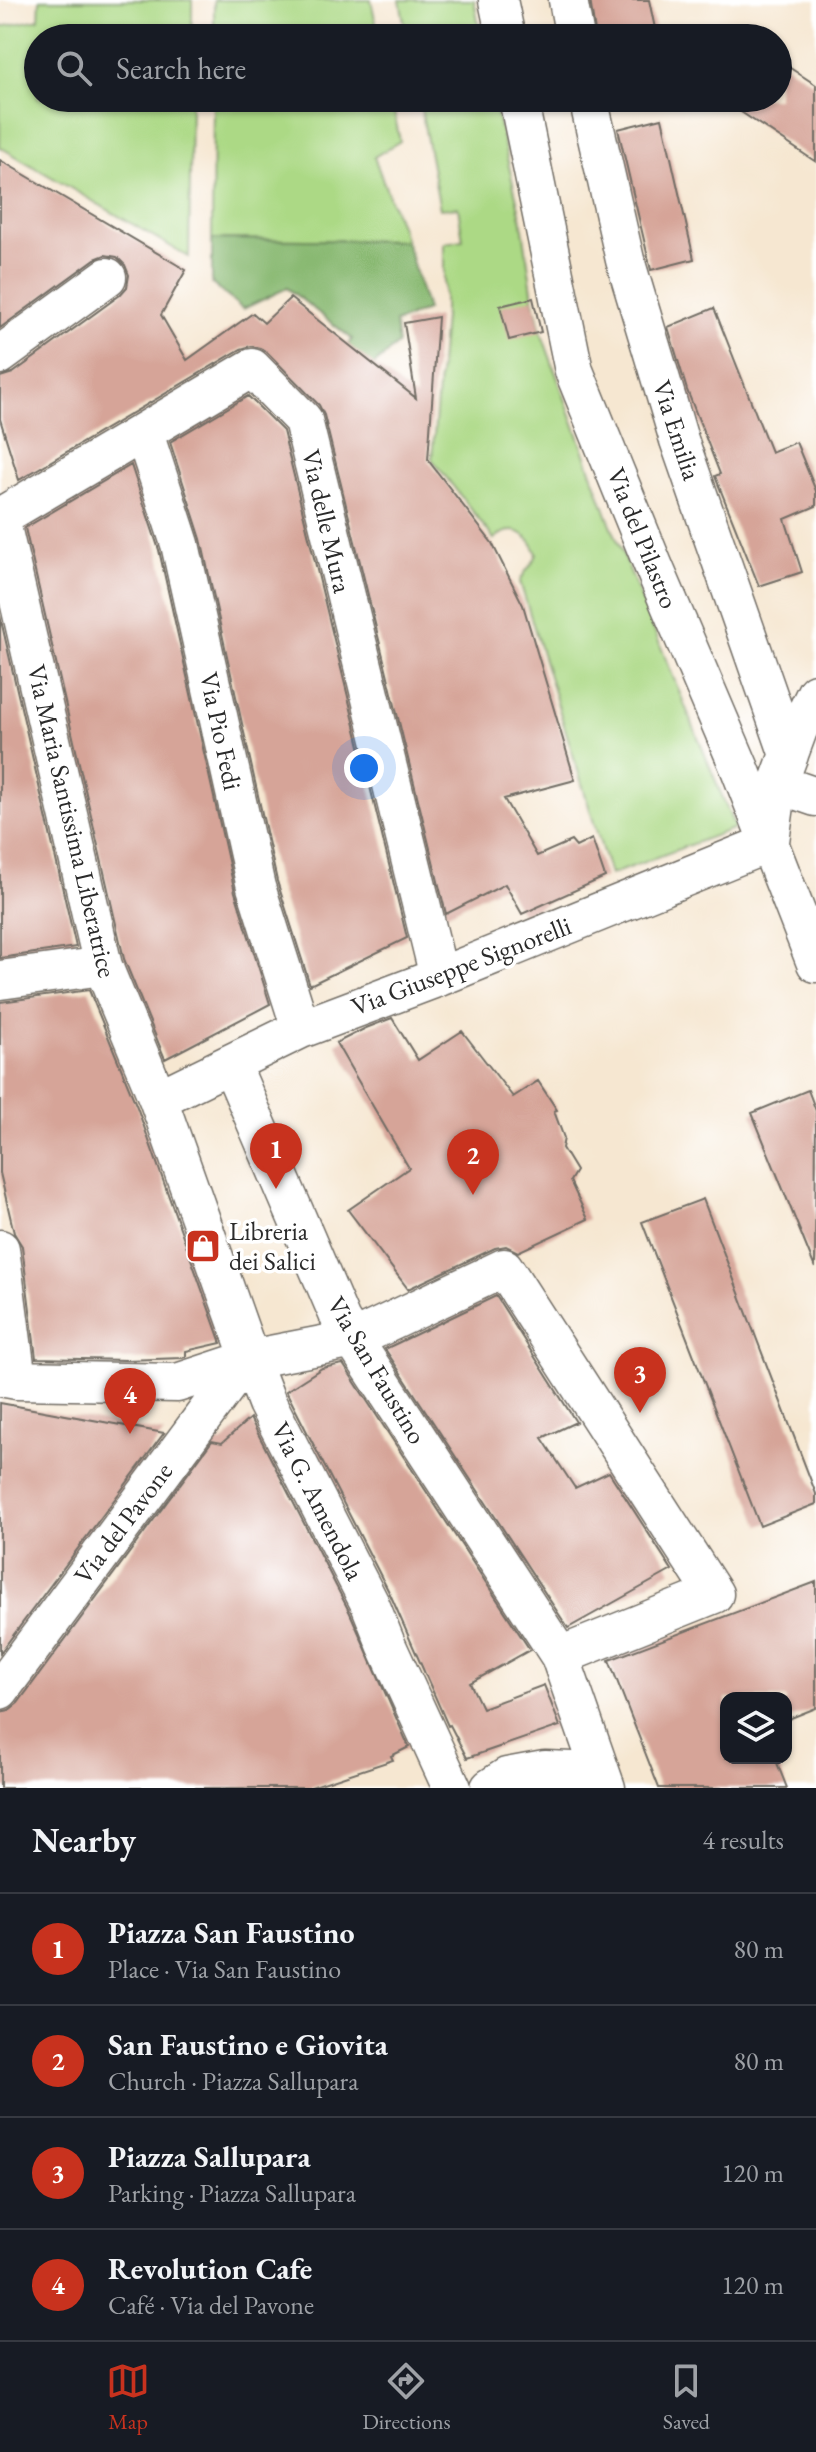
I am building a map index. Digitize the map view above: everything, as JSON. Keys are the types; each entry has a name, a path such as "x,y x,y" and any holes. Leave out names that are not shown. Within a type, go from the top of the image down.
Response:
{"street":[{"path":"498,0 503,24"},
{"path":"568,0 572,24"},
{"name":"Via del Pilastro","path":"521,112 574,371 816,963"},
{"name":"Via Emilia","path":"591,112 625,260 784,769"},
{"path":"0,355 107,277"},
{"name":"Via delle Mura","path":"0,518 252,368 303,420 439,977"},
{"name":"Via Pio Fedi","path":"144,433 180,544 256,887 301,1029"},
{"name":"Via Maria Santissima Liberatrice","path":"0,518 14,633 103,966 158,1099 250,1359"},
{"path":"769,843 784,769 816,693"},
{"path":"784,769 816,797"},
{"name":"Via Giuseppe Signorelli","path":"158,1099 301,1029 439,977 769,843"},
{"path":"0,980 103,966"},
{"name":"Via San Faustino","path":"231,1064 341,1321 560,1656 603,1780"},
{"path":"0,1249 9,1378 177,1383 250,1359 354,1339 504,1268 714,1594 560,1656"},
{"name":"Via G. Amendola","path":"250,1359 267,1403 370,1604 452,1788"},
{"name":"Via del Pavone","path":"0,1690 217,1398 250,1359"},
{"path":"490,1788 507,1777 545,1770 603,1780"}],"green space":[{"path":"40,0 192,0 192,24 24,24 24,112 191,112 189,257 0,147 0,27 39,19"},
{"path":"214,0 371,0 376,24 214,24"},
{"path":"400,0 474,0 478,24 404,24"},
{"path":"213,112 394,112 400,141 374,157 406,241 212,239"},
{"path":"422,112 496,112 522,222 541,332 607,515 735,828 610,875 520,582 537,554 530,541 520,533 508,532 494,539 432,459 444,317 444,243 463,240 458,207 440,209"},
{"path":"212,239 406,241 427,310 395,323 398,344 343,392 338,358 352,339 287,288 243,309 212,284"}],"building":[{"path":"590,0 649,0 654,24 594,24"},
{"path":"792,69 816,85 816,162 741,112 792,112"},
{"path":"662,118 694,259 651,270 618,129"},
{"path":"0,160 186,270 161,315 187,360 253,313 264,323 290,298 416,398 404,323 438,317 428,460 492,543 523,605 575,780 504,799 537,856 571,841 576,847 592,839 605,877 522,914 505,884 446,914 324,415 319,405 267,352 251,346 241,349 19,480 0,419 0,377 13,373 120,295 127,287 129,275 117,257 105,255 95,259 0,328"},
{"path":"533,298 541,332 509,340 500,306"},
{"path":"714,308 771,452 796,442 816,491 816,506 785,519 802,572 759,586 715,476 720,474 687,390 668,327"},
{"path":"248,396 283,431 407,938 310,985 277,881 201,539 170,442"},
{"path":"131,465 159,550 235,892 270,1004 165,1059 124,959 25,528"},
{"path":"0,616 76,947 0,958"},
{"path":"89,990 137,1107 221,1343 186,1351 186,1357 127,1360 36,1358 22,1246 14,1233 0,1173 0,1002"},
{"path":"392,1018 418,1060 462,1031 513,1097 538,1081 557,1110 554,1111 564,1138 562,1148 576,1171 570,1181 588,1219 518,1252 506,1246 495,1248 408,1289 348,1210 409,1168 336,1043"},
{"path":"808,1090 816,1111 815,1268 752,1113"},
{"path":"703,1199 816,1494 816,1504 760,1526 642,1222"},
{"path":"496,1296 576,1422 542,1438 575,1488 609,1472 672,1570 568,1628 385,1349"},
{"path":"343,1364 530,1650 470,1683 482,1708 544,1685 560,1726 467,1758 448,1726 390,1594 286,1391 322,1368"},
{"path":"0,1403 164,1433 0,1653"},
{"path":"250,1418 350,1613 409,1747 391,1756 393,1760 308,1788 0,1788 0,1712 18,1703 212,1441 222,1443"},
{"path":"816,1582 816,1708 792,1718 792,1692 720,1692 720,1764 777,1764 787,1788 659,1788 609,1660"}],"place":[{"name":"Piazza San Faustino","path":"276,1189"},
{"name":"San Faustino e Giovita","path":"473,1195"},
{"name":"Libreria dei Salici","path":"203,1246"},
{"name":"Piazza Sallupara","path":"640,1413"},
{"name":"Revolution Cafe","path":"130,1434"}]}
